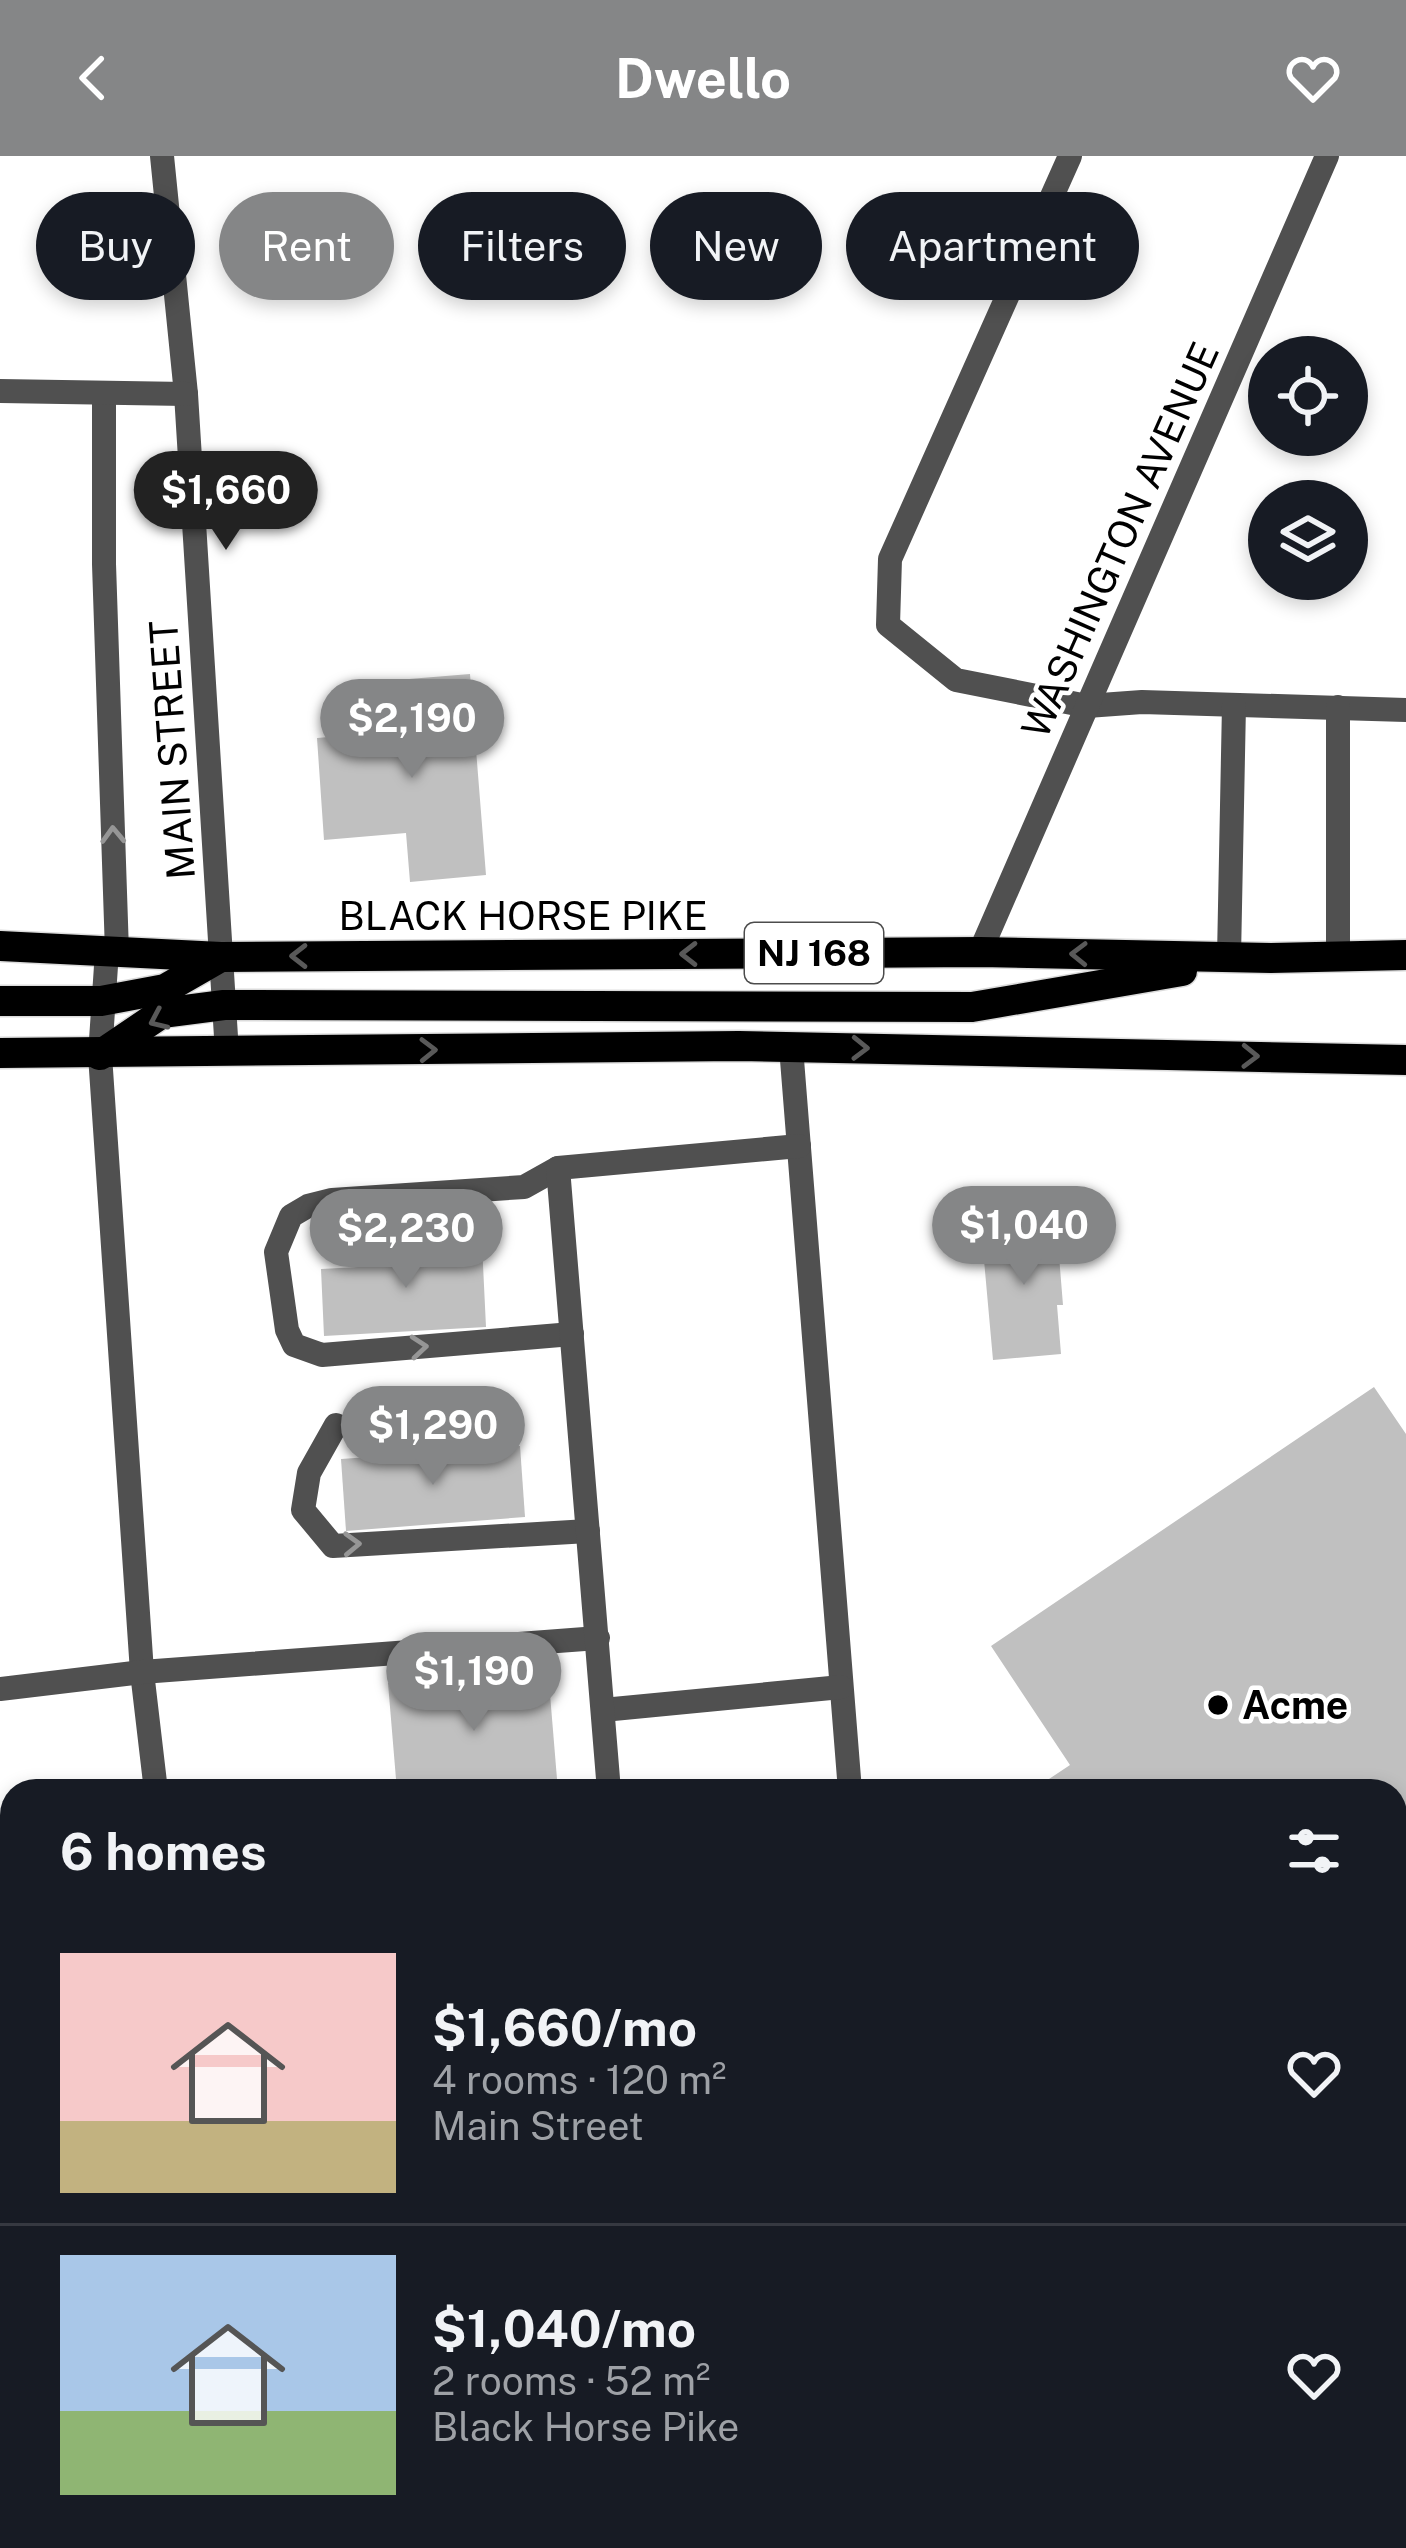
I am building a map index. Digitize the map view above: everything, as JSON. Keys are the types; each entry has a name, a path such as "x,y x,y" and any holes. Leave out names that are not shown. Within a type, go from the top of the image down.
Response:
{"main road":[{"name":"BLACK HORSE PIKE","path":"0,946 221,956 1406,955"},
{"path":"0,1000 101,1001 165,989 221,956"},
{"path":"100,1055 162,1013 224,1005 972,1007 1270,958"},
{"path":"0,1054 791,1047 1406,1060"}],"street":[{"name":"MAIN STREET","path":"161,156 186,394 227,1053"},
{"path":"1070,156 890,559 887,626 956,680 1087,706 1142,703 1406,710"},
{"name":"WASHINGTON AVENUE","path":"980,952 1327,156"},
{"path":"0,391 186,394"},
{"path":"104,393 112,952 101,1001 100,1055 142,1672 155,1779"},
{"path":"1228,957 1234,705"},
{"path":"1338,707 1338,957"},
{"path":"791,1047 849,1779"},
{"path":"572,1334 322,1355 305,1351 294,1345 287,1330 276,1252 291,1216 332,1200 524,1187 558,1168 800,1146"},
{"path":"558,1168 608,1779"},
{"path":"336,1425 303,1491 303,1510 333,1546 588,1531"},
{"path":"0,1688 142,1672 598,1638"},
{"path":"603,1710 841,1687"}],"building":[{"path":"470,674 486,875 410,882 406,833 324,840 317,738 400,731 397,680"},
{"path":"1046,1212 1048,1232 1057,1231 1061,1354 993,1360 984,1260 997,1259 993,1217"},
{"path":"482,1244 486,1327 324,1336 321,1269 358,1267 358,1251"},
{"name":"Acme","path":"1374,1387 1406,1434 1406,1779 1049,1779 1070,1765 991,1646"},
{"path":"520,1446 525,1517 346,1531 341,1459"},
{"path":"548,1670 557,1779 396,1779 388,1683"}],"place":[{"name":"Acme","path":"1218,1705"}]}
